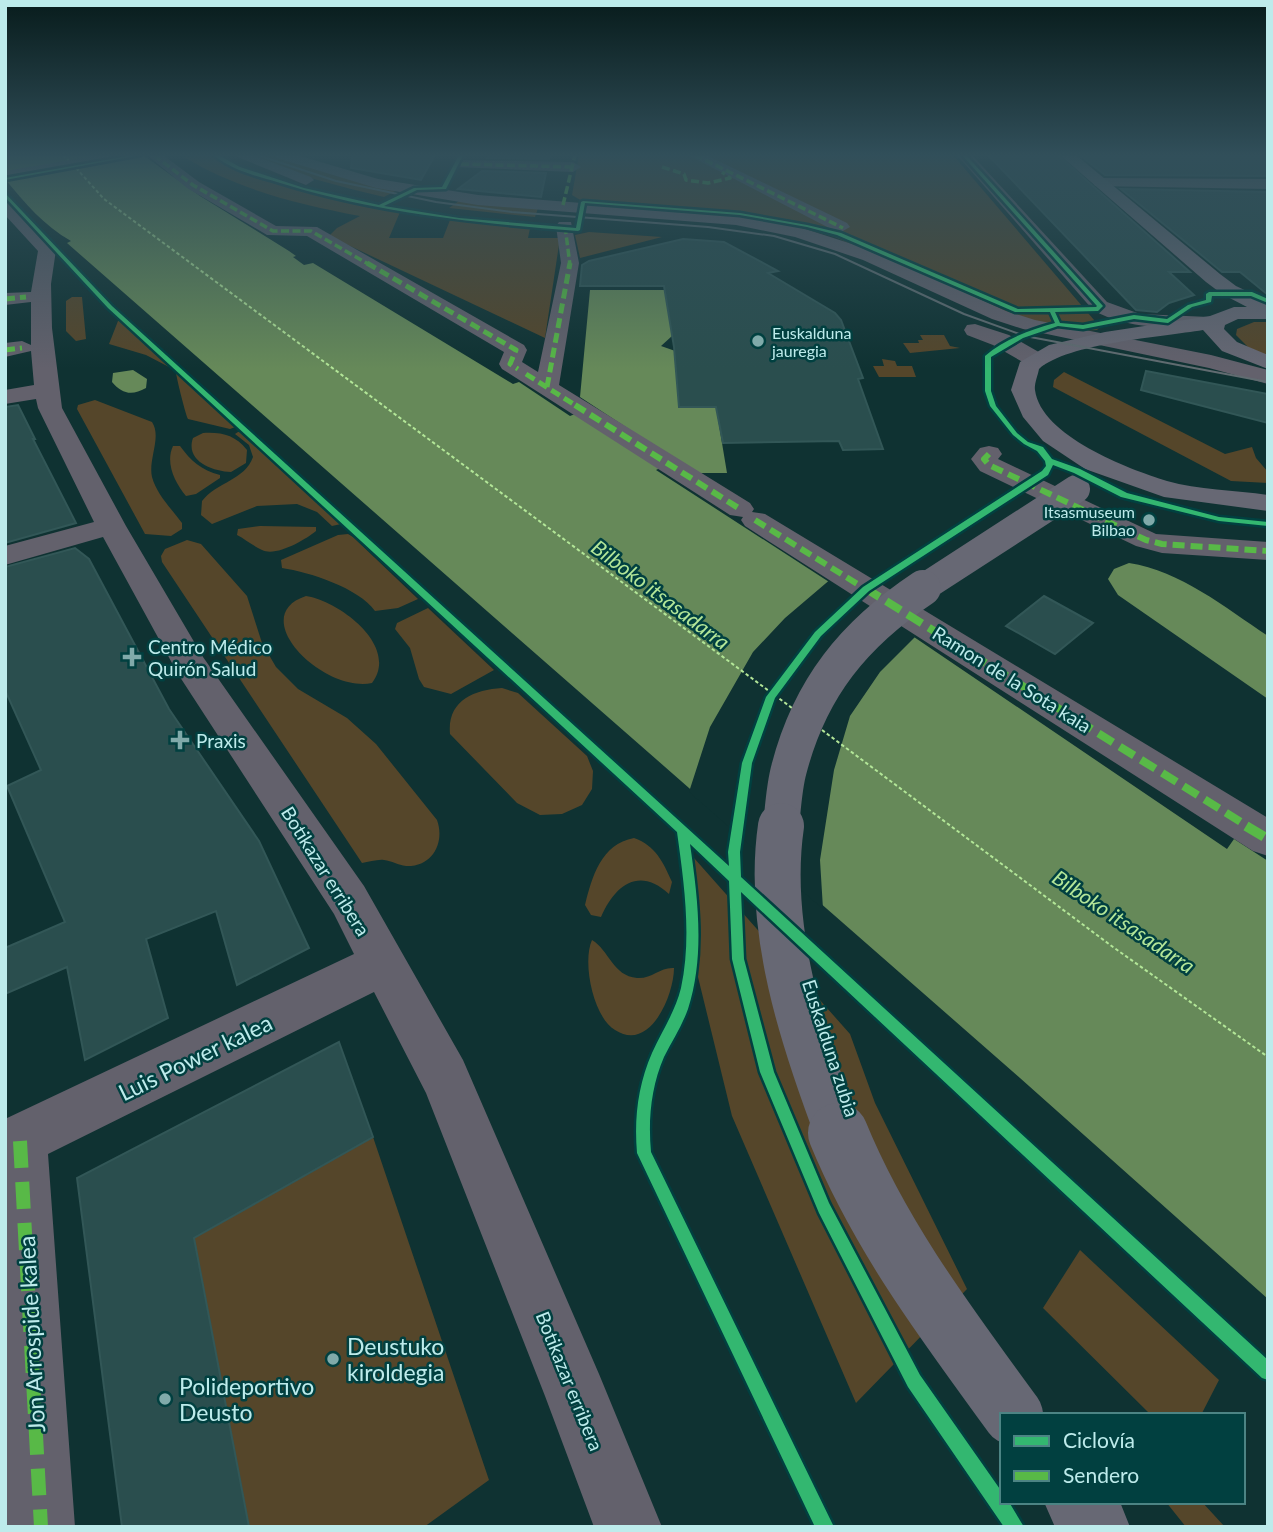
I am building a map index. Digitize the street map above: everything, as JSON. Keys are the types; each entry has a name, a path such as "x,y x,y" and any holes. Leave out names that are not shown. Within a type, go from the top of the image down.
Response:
{"main road":[{"path":"1152,226 1228,290 1268,311"},
{"path":"1213,278 1225,303 1213,329 1228,346 1268,362"},
{"path":"1076,489 1077,471 1035,416 1023,390 1028,367 1036,360 1074,345 1216,320 1246,312 1268,311"},
{"path":"1052,436 1094,463 1164,489 1254,502"},
{"name":"Euskalduna zubia","path":"1012,1413 936,1309 869,1198 828,1107 800,1022 783,951 778,866 783,801 795,743 822,686 855,642 909,597 1076,489 1104,485 1164,489"},
{"path":"1079,1504 1096,1527"}],"street":[{"path":"9,226 25,246"},
{"path":"15,226 25,246"},
{"name":"Ramon de la Sota kaia","path":"265,226 273,231 311,231 482,329 516,350 510,364 1268,839"},
{"path":"547,387 570,263 565,226"},
{"path":"623,226 743,236 787,245 843,268"},
{"path":"770,226 799,232 870,256 999,315 1057,333 1105,340 1268,377"},
{"path":"840,226 1039,321"},
{"path":"1028,226 1100,306 1113,314 1135,321 1159,323 1183,319 1216,320"},
{"name":"Botikazar erribera","path":"25,246 45,391 50,408 111,526 190,666 349,900 445,1078 577,1396 628,1527"},
{"path":"5,299 26,297"},
{"path":"954,321 1001,340 1036,360"},
{"path":"5,397 45,391"},
{"path":"989,454 984,459 989,465 1146,540 1162,544 1268,551"},
{"path":"1254,502 1268,512"},
{"path":"5,556 111,526"},
{"name":"Luis Power kalea","path":"13,1144 383,964"},
{"name":"Jon Arrospide kalea","path":"13,1144 41,1527"}],"shaded area":[{"path":"394,226 389,238 443,238 447,226 515,226 530,228 528,238 560,238 545,338 329,236 337,228"},
{"path":"796,226 1014,226 1100,327 1097,330 1077,331 1010,315 835,237"},
{"path":"589,232 662,237 580,258 575,235"},
{"path":"72,297 82,297 86,339 76,341 66,331 66,301"},
{"path":"122,319 172,364 169,367 146,355 109,344 118,321"},
{"path":"1254,322 1268,322 1268,356 1250,349 1236,335 1237,329"},
{"path":"920,335 944,335 950,346 960,348 910,353 903,343 919,343 918,340 923,340"},
{"path":"882,359 895,361 897,366 912,366 916,377 879,377 873,366 884,366"},
{"path":"179,372 238,426 230,429 188,419 176,373"},
{"path":"1064,372 1225,454 1252,447 1256,458 1268,472 1268,483 1231,481 1053,387 1054,380"},
{"path":"95,400 152,422 156,434 151,470 154,484 182,523 182,529 171,536 145,534 77,409 78,405"},
{"path":"246,432 342,520 341,524 332,526 317,512 297,504 257,506 212,524 201,515 202,501 215,489 244,471 253,457 249,445 235,434"},
{"path":"203,433 222,434 238,441 247,450 246,463 231,472 216,470 196,459 192,446 193,438"},
{"path":"173,446 180,446 197,464 220,475 220,478 196,494 186,496 172,472 170,459"},
{"path":"260,526 316,527 316,531 290,546 268,552 237,535 238,529"},
{"path":"348,534 418,599 398,608 375,611 346,588 319,577 282,568 281,560 338,535"},
{"path":"187,540 201,544 247,596 262,643 276,667 298,689 347,718 376,744 437,820 438,844 430,858 406,866 382,860 362,863 162,562 161,556 165,549"},
{"path":"306,596 334,606 349,616 372,641 378,654 379,669 372,683 353,683 332,676 298,651 287,635 284,619 289,606"},
{"path":"428,608 494,670 451,694 424,687 410,648 395,629 397,623"},
{"path":"502,688 518,693 587,756 593,771 592,789 582,805 562,814 540,815 517,803 450,734 450,723 457,705 481,691"},
{"path":"634,838 648,845 662,861 672,882 669,894 648,881 629,883 613,896 601,917 591,915 585,905 600,863 613,847"},
{"path":"694,858 850,1034 875,1103 967,1289 856,1403 732,1116 698,977"},
{"path":"592,940 622,973 629,976 642,978 674,968 665,1006 649,1028 639,1034 628,1035 615,1030 607,1023 595,1002 588,962"},
{"name":"Deustuko kiroldegia","path":"373,1137 489,1480 424,1527 249,1527 194,1238"},
{"path":"1080,1250 1219,1380 1202,1413 1149,1413 1043,1308"},
{"path":"1168,1504 1204,1504 1225,1527 1186,1527"}],"water":[{"name":"Bilboko itsasadarra","path":"51,226 249,226 289,251 304,265 313,263 513,384 519,382 570,416 575,414 660,468 656,470 914,637 1227,849 1234,839 1268,861 1268,1299 1020,1078 67,243 71,241"},
{"path":"590,290 674,290 672,336 661,346 681,353 677,379 679,407 716,407 727,473 696,473 580,397"},
{"path":"133,370 147,379 146,388 128,392 112,382 113,373"},
{"path":"1129,563 1148,567 1184,582 1268,636 1268,699 1118,595 1108,579 1114,569"}],"pier":[{"path":"832,578 917,635 880,672 850,716 834,770 820,860 823,909 689,792 710,727 753,652 785,618"}],"building":[{"path":"1056,226 1139,226 1190,272 1169,272 1194,295 1169,303 1157,312 1136,310"},
{"path":"1167,226 1268,226 1268,295 1240,272 1222,272"},
{"name":"Euskalduna jauregia","path":"683,239 724,242 778,271 768,273 835,313 841,320 863,378 858,379 883,449 843,450 839,441 723,443 716,407 679,407 674,347 664,286 580,286 582,265 589,261"},
{"path":"1146,371 1268,394 1268,423 1141,390"},
{"path":"18,405 76,523 5,543 5,407"},
{"path":"75,548 89,559 169,709 259,841 309,948 237,985 216,911 146,939 168,1018 85,1060 67,967 5,994 5,948 65,922 7,786 41,770 5,690 5,567"},
{"path":"1044,596 1093,623 1055,654 1006,626"},
{"path":"339,1042 373,1137 194,1238 249,1527 122,1527 77,1178"}],"ferry route":[{"path":"141,226 792,708"},
{"path":"822,730 1113,947 1268,1057"}],"tram line":[{"path":"701,226 774,236 835,254 964,314 1025,336 1268,382"}],"marked path":[{"path":"265,226 273,231 311,231 516,350 510,364 518,369"},
{"path":"547,387 570,263 565,226"},
{"path":"5,299 26,297"},
{"path":"5,350 22,348"},
{"path":"526,374 740,509"},
{"path":"989,454 984,459 989,465 1146,540 1162,544 1268,551"},
{"path":"755,520 1268,839"},
{"path":"20,1141 41,1527"}],"cycle path":[{"path":"35,226 110,307 682,830 1268,1372"},
{"path":"538,226 578,230 579,226"},
{"path":"809,226 839,234 1017,311 1098,309 1100,306 1028,226"},
{"path":"1058,324 1083,327 1134,317 1168,321 1190,306 1209,301 1209,294 1252,294 1268,301"},
{"path":"1052,311 1058,324 1021,337 988,356 988,391 993,406 1015,434 1040,449 1049,461 1077,471 1124,495 1219,519 1268,524"},
{"path":"1015,1527 914,1381 824,1208 767,1072 738,959 734,852 747,763 771,697 818,634 866,589 1045,473 1050,466 1049,461"},
{"path":"682,830 691,898 691,966 681,1010 657,1058 649,1082 643,1116 644,1153 825,1527"}],"place":[{"name":"Euskalduna jauregia","path":"758,341"},
{"name":"Itsasmuseum Bilbao","path":"1149,520"},
{"name":"Centro Médico Quirón Salud","path":"132,657"},
{"name":"Praxis","path":"180,740"},
{"name":"Deustuko kiroldegia","path":"333,1359"},
{"name":"Polideportivo Deusto","path":"165,1399"}]}
